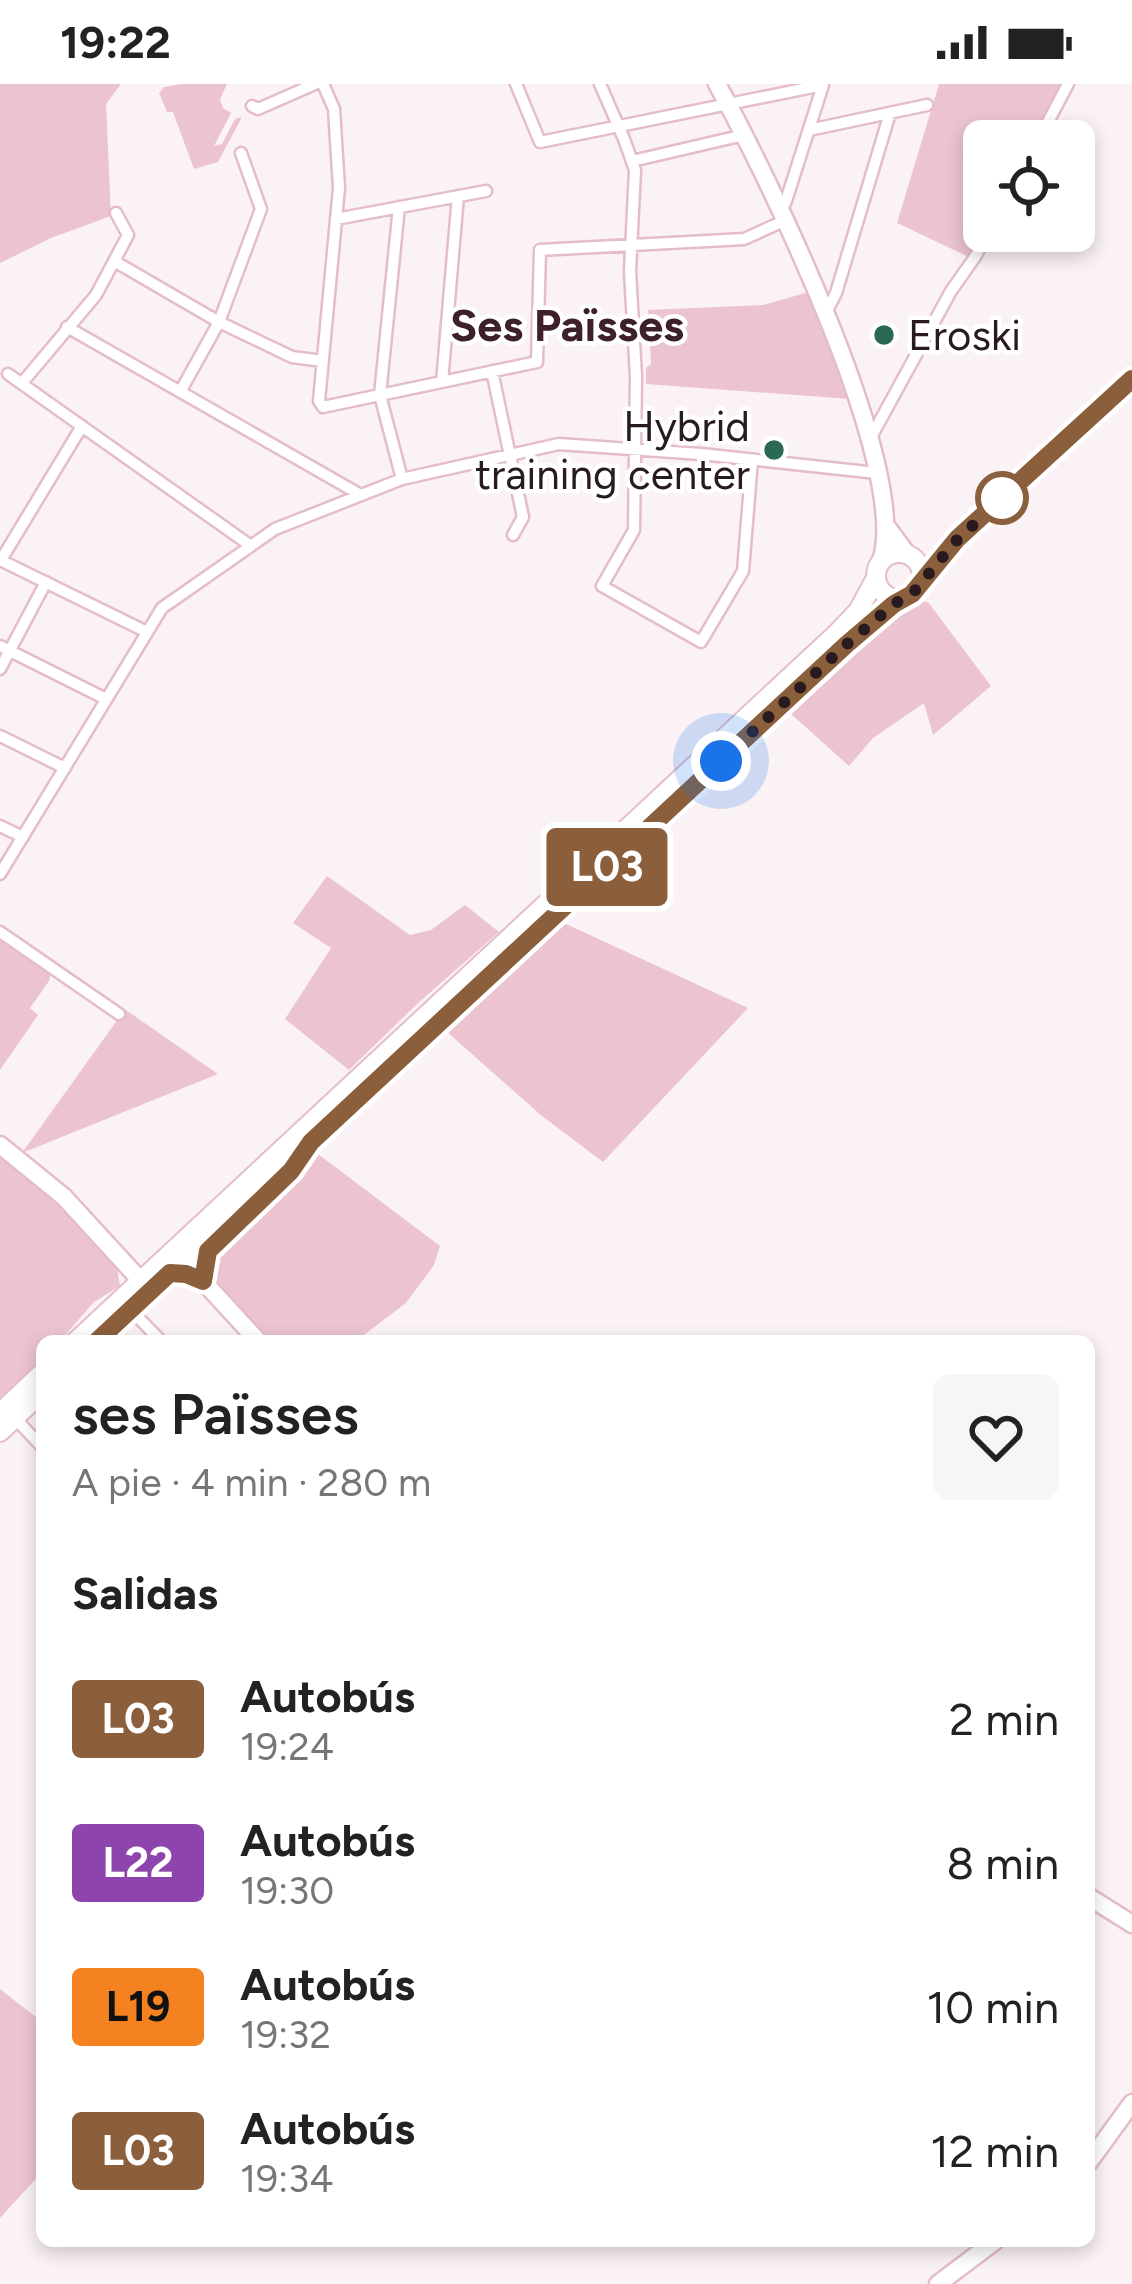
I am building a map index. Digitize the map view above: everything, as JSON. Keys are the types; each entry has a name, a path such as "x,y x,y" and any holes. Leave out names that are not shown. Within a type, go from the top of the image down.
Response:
{"main road":[{"path":"82,1335 858,611 887,542 870,439 784,214 717,84"},
{"path":"104,1335 847,644 918,589 955,542 1132,379"},
{"path":"887,526 921,568 921,581"},
{"path":"879,569 893,554 932,552 955,542"},
{"path":"879,569 885,594 905,598"},
{"path":"203,1281 208,1251 291,1171 311,1142"},
{"path":"2,1148 64,1197 141,1281"},
{"path":"170,1273 203,1281 252,1335"},
{"path":"0,1432 7,1415 36,1380"},
{"path":"7,1415 36,1396"},
{"path":"1095,1901 1132,1924"},
{"path":"1095,2154 1132,2103"},
{"path":"938,2284 987,2247"}],"street":[{"path":"252,106 258,109 319,84 334,110 339,188 319,401 323,407 537,362 541,250 744,239 784,214 823,85 540,142 516,84"},
{"path":"600,84 634,170 630,271 636,372 634,530 602,586 701,642 743,571 752,460"},
{"path":"1049,120 1069,84"},
{"path":"808,130 927,105"},
{"path":"825,316 890,113"},
{"path":"632,161 744,135"},
{"path":"180,392 219,322 261,209 241,153"},
{"path":"337,219 485,191"},
{"path":"442,382 458,196"},
{"path":"398,207 380,395 402,479"},
{"path":"22,383 96,295 128,235 116,213"},
{"path":"870,439 951,291 978,252"},
{"path":"114,261 219,322 292,357 323,361"},
{"path":"68,327 359,494"},
{"path":"492,371 523,517 513,536"},
{"path":"8,374 251,546"},
{"path":"859,406 888,408"},
{"path":"82,426 1,560 147,632"},
{"path":"0,874 162,608 275,529 402,479 559,444 877,473"},
{"path":"0,669 5,648 46,582"},
{"path":"5,648 106,699"},
{"path":"0,736 64,768"},
{"path":"0,826 23,837"},
{"path":"0,932 118,1014"},
{"path":"131,1310 155,1335"},
{"path":"7,1415 36,1442"}],"shaded area":[{"path":"0,84 121,84 106,104 111,216 0,263"},
{"path":"227,84 220,99 231,113 214,146 222,144 235,119 242,117 218,162 194,169 173,112 167,112 159,93 164,87"},
{"path":"939,84 1065,84 1045,120 963,120 963,252 972,252 969,257 897,223"},
{"path":"809,292 850,399 646,384 646,368 651,364 648,310 763,305"},
{"path":"916,602 928,602 991,686 933,735 924,703 873,738 849,766 790,713 893,616"},
{"path":"327,876 410,935 431,930 465,905 499,932 349,1070 285,1019 331,948 293,923"},
{"path":"564,923 748,1008 603,1162 542,1116 446,1031"},
{"path":"0,928 53,965 49,981 30,1008 38,1015 0,1070"},
{"path":"123,1008 218,1074 22,1153 123,1012"},
{"path":"318,1154 440,1246 434,1265 406,1303 364,1335 263,1335 211,1277 219,1249"},
{"path":"0,1159 75,1220 117,1268 120,1286 94,1302 65,1335 36,1335 36,1365 0,1399"},
{"path":"0,1989 36,2017 36,2179 0,2218"}],"bus line":[{"name":"L03","path":"103,1335 170,1273 203,1281 208,1251 291,1171 311,1142 847,644 918,589 957,539 1132,379"}],"place":[{"name":"Eroski","path":"884,335"},
{"name":"Hybrid training center","path":"774,450"}],"district":[{"name":"Ses Païsses","path":"567,325"}],"route":[{"path":"721,761 847,644 918,589 955,542 1002,498"}]}
